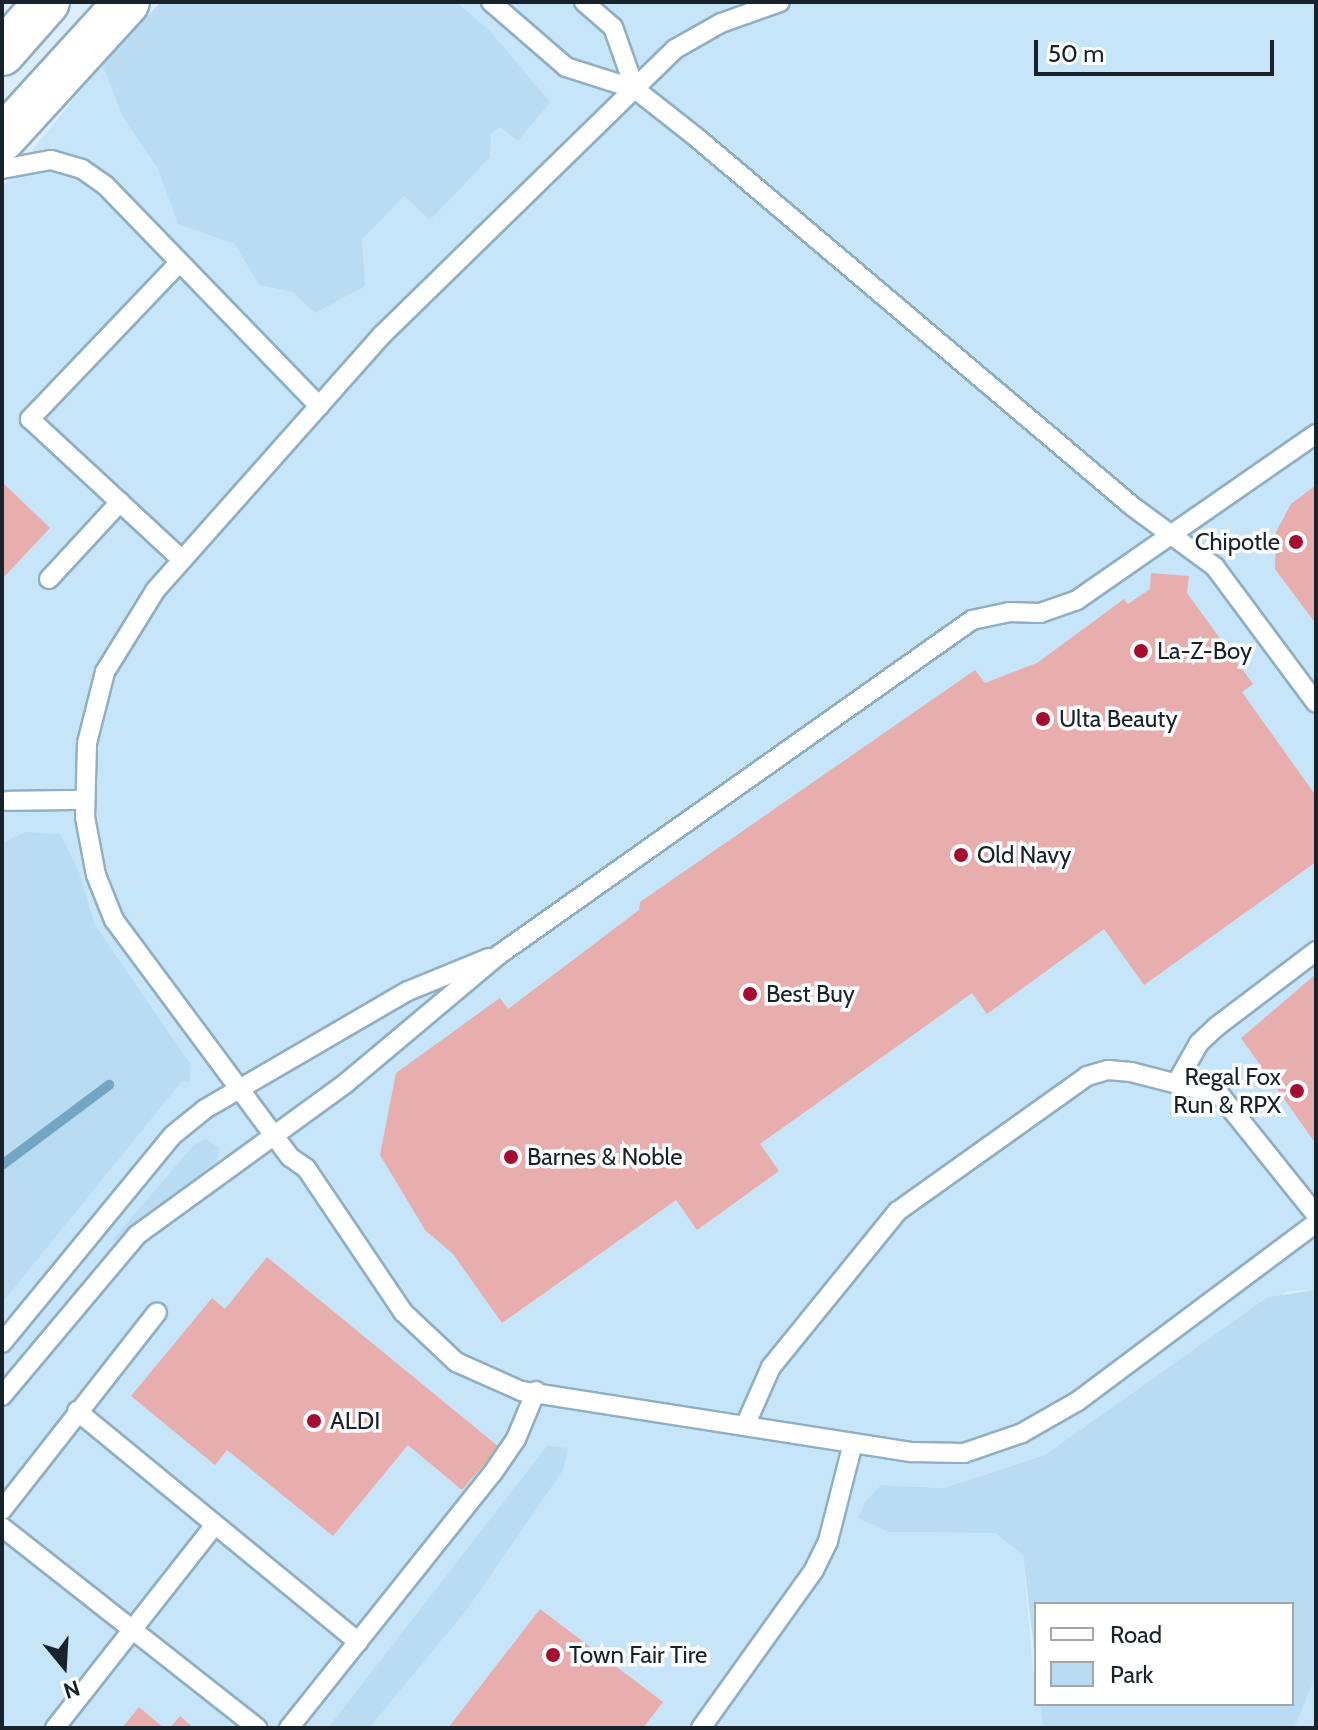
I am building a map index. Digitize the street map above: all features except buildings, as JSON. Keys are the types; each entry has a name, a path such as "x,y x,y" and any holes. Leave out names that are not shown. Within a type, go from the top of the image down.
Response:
{"main road":[{"path":"2,53 47,2"},
{"path":"2,139 127,2"}],"lane":[{"path":"491,2 566,67 635,89 1173,536 1215,567 1316,703"},
{"path":"584,2 613,27 635,89"},
{"path":"780,2 693,36 635,89 411,305 182,560 128,629 105,672 87,743 82,800 90,852 114,920 238,1089 306,1168 403,1312 427,1339 487,1380 536,1391 853,1443 964,1453 1022,1433 1078,1401 1316,1223"},
{"path":"2,169 51,160 82,169 319,406"},
{"path":"179,263 30,419 182,560"},
{"path":"2,1396 137,1235 400,1041 500,954 972,620 1062,607 1173,536 1316,434"},
{"path":"49,579 120,502"},
{"path":"4,800 82,800"},
{"path":"1177,1082 1199,1043 1316,951"},
{"path":"2,1343 173,1135 238,1089 408,991 500,954"},
{"path":"745,1426 771,1367 879,1233 921,1190 1087,1076 1108,1070 1177,1082 1220,1095 1234,1107 1316,1215"},
{"path":"2,1510 157,1312"},
{"path":"289,1728 492,1474 516,1439 536,1391"},
{"path":"77,1411 358,1642"},
{"path":"701,1728 814,1570 828,1541 853,1443"},
{"path":"55,1728 215,1525"},
{"path":"2,1527 130,1632 257,1728"}],"shaded area":[{"path":"161,2 1316,2 1316,1290 1287,1291 1045,1455 944,1488 881,1485 889,1532 995,1533 1023,1555 1034,1706 1040,1706 1043,1728 2,1728 2,188 102,64"},
{"path":"1314,1675 1316,1728 1294,1728"}],"green space":[{"path":"161,2 456,2 489,30 550,102 518,141 500,127 491,133 490,157 430,220 404,196 362,239 365,286 315,313 293,292 259,285 235,244 178,224 158,169 123,117 102,64"},
{"path":"25,832 60,834 78,869 95,925 191,1065 189,1082 182,1081 2,1303 2,843"},
{"path":"206,1139 220,1149 216,1161 117,1241 113,1239 194,1145"},
{"path":"1316,1290 1316,1675 1294,1728 1043,1728 1040,1706 1294,1706 1294,1602 1034,1602 1034,1649 1023,1555 995,1533 889,1532 858,1518 866,1501 881,1485 944,1488 1045,1455 1268,1297"},
{"path":"547,1446 568,1448 563,1470 468,1608 369,1728 328,1728"}],"waterway":[{"path":"2,1165 109,1085"}],"place":[{"name":"Chipotle","path":"1296,542"},
{"name":"La-Z-Boy","path":"1141,651"},
{"name":"Ulta Beauty","path":"1043,719"},
{"name":"Old Navy","path":"961,855"},
{"name":"Best Buy","path":"750,994"},
{"name":"Regal Fox Run & RPX","path":"1297,1091"},
{"name":"Barnes & Noble","path":"511,1157"},
{"name":"ALDI","path":"314,1421"},
{"name":"Town Fair Tire","path":"553,1655"}]}
